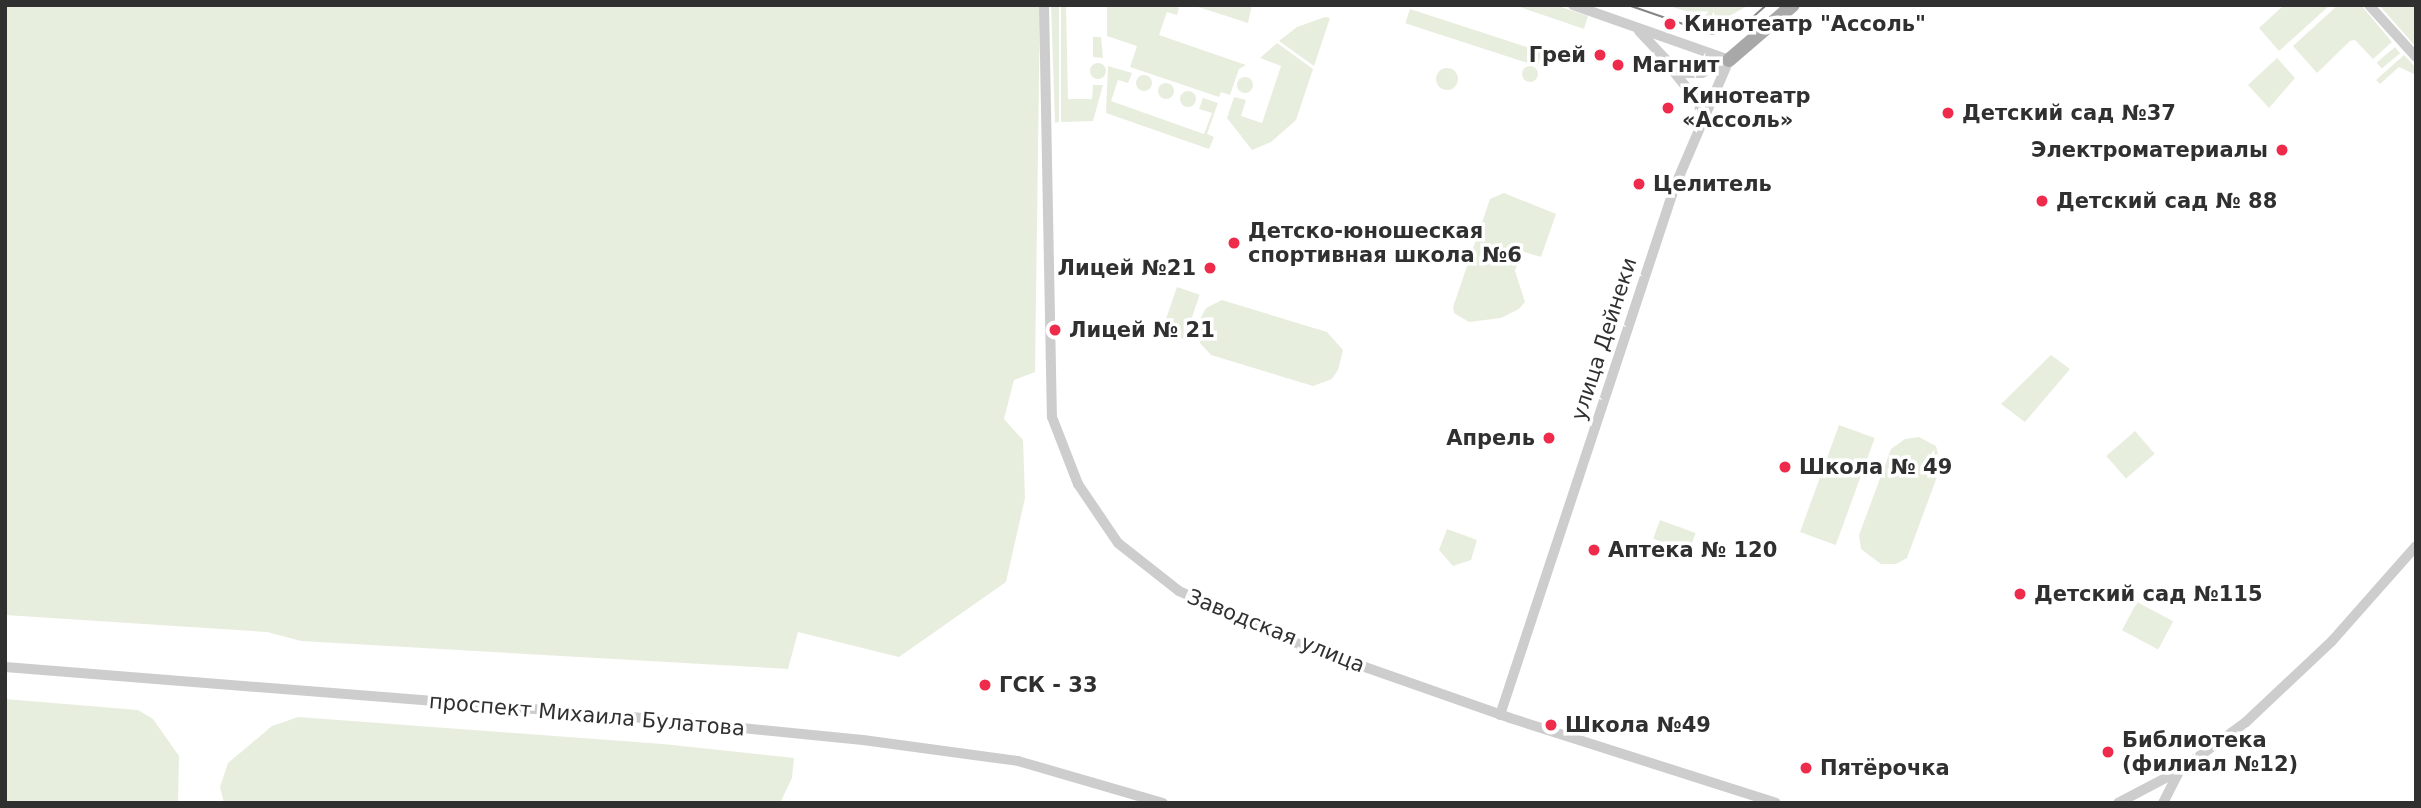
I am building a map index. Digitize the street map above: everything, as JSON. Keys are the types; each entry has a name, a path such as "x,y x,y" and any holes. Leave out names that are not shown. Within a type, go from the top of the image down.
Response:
{"main road":[{"name":"улица Дейнеки","path":"1728,60 1793,5"}],"street":[{"name":"Заводская улица","path":"1044,5 1052,417 1078,484 1096,516 1132,558 1202,603 1316,651 1500,715 1776,803"},
{"path":"1573,5 1728,60"},
{"path":"2369,5 2416,57"},
{"path":"1637,29 1673,67 1702,74 1728,60"},
{"path":"1662,56 1699,103 1703,115"},
{"name":"улица Дейнеки","path":"1500,715 1703,115 1728,60"},
{"path":"2123,801 2179,771 2246,722 2332,640 2416,546"},
{"name":"проспект Михаила Булатова","path":"5,667 622,716 863,740 1018,761 1163,803"},
{"path":"2163,803 2179,771"},
{"path":"2123,801 2146,803"}],"green space":[{"path":"5,5 1040,5 1035,372 1014,380 1004,419 1023,440 1025,498 1006,582 899,657 798,632 788,669 301,641 267,632 5,615"},
{"path":"1051,5 1059,5 1059,122 1055,123"},
{"path":"1061,5 1066,5 1068,99 1092,99 1093,85 1103,85 1093,121 1061,122"},
{"path":"1107,5 1172,5 1179,8 1177,15 1167,12 1159,35 1246,65 1239,69 1230,95 1221,92 1219,97 1130,67 1137,46 1107,36"},
{"path":"1192,5 1252,5 1248,23"},
{"path":"1514,5 1555,5 1588,16 1584,29"},
{"path":"1666,5 1749,5 1726,18 1708,18"},
{"path":"2284,5 2330,5 2279,51 2259,28"},
{"path":"2338,5 2361,5 2392,42 2373,59 2355,40 2350,41 2317,73 2293,46"},
{"path":"2379,5 2416,5 2416,47"},
{"path":"1410,9 1542,52 1538,66 1405,23"},
{"path":"1325,17 1330,18 1314,66 1279,41 1297,27"},
{"path":"1093,37 1101,37 1103,58 1093,57"},
{"path":"1277,43 1313,69 1296,120 1271,142 1252,150 1227,118 1234,97 1246,100 1241,116 1262,123 1281,66 1260,58"},
{"path":"2395,47 2400,53 2382,69 2377,62"},
{"path":"2404,55 2416,68 2416,75 2399,67 2380,84 2376,80"},
{"path":"2277,58 2295,78 2269,108 2248,85"},
{"path":"1098,63 1104,65 1104,77 1098,79 1092,77 1090,71 1092,65"},
{"path":"1108,66 1132,73 1128,83 1118,80 1111,101 1204,134 1212,113 1199,109 1203,98 1218,103 1207,134 1214,137 1209,149 1106,113"},
{"path":"1530,66 1538,74 1530,82 1522,74"},
{"path":"1447,68 1455,71 1458,79 1455,87 1447,90 1439,87 1436,79 1439,71"},
{"path":"1144,75 1150,77 1150,89 1144,91 1138,89 1136,83 1138,77"},
{"path":"1242,77 1248,77 1253,85 1251,91 1242,93 1237,88 1237,82"},
{"path":"1163,83 1169,83 1174,91 1172,97 1163,99 1158,94 1158,88"},
{"path":"1185,91 1191,91 1196,99 1194,105 1185,107 1180,102 1180,96"},
{"path":"1504,193 1556,214 1541,257 1521,251 1515,271 1525,302 1519,309 1501,318 1469,322 1454,313 1453,307 1490,199"},
{"path":"1177,287 1200,295 1184,339 1162,331"},
{"path":"1222,300 1327,332 1343,350 1338,370 1332,379 1313,386 1211,355 1200,343 1198,323 1206,308"},
{"path":"2051,355 2070,369 2025,422 2001,404"},
{"path":"1839,425 1875,438 1836,545 1800,532"},
{"path":"2135,431 2155,454 2126,479 2106,456"},
{"path":"1919,437 1936,446 1941,466 1907,558 1896,564 1881,564 1861,549 1859,535 1891,449 1905,439"},
{"path":"1660,520 1696,533 1689,552 1653,539"},
{"path":"1447,529 1477,540 1471,560 1453,566 1439,550"},
{"path":"2137,602 2173,621 2158,650 2122,630"},
{"path":"5,699 138,710 153,719 179,756 178,803 5,803"},
{"path":"298,717 663,744 794,758 792,778 780,803 224,803 220,787 228,763 272,726"}],"tram line":[{"path":"1628,5 1712,34 1743,26 1766,5"}],"place":[{"name":"Кинотеатр \"Ассоль\"","path":"1670,24"},
{"name":"Грей","path":"1600,55"},
{"name":"Магнит","path":"1618,65"},
{"name":"Кинотеатр «Ассоль»","path":"1668,108"},
{"name":"Детский сад №37","path":"1948,113"},
{"name":"Электроматериалы","path":"2282,150"},
{"name":"Целитель","path":"1639,184"},
{"name":"Детский сад № 88","path":"2042,201"},
{"name":"Детско-юношеская спортивная школа №6","path":"1234,243"},
{"name":"Лицей №21","path":"1210,268"},
{"name":"Лицей № 21","path":"1055,330"},
{"name":"Апрель","path":"1549,438"},
{"name":"Школа № 49","path":"1785,467"},
{"name":"Аптека № 120","path":"1594,550"},
{"name":"Детский сад №115","path":"2020,594"},
{"name":"ГСК - 33","path":"985,685"},
{"name":"Школа №49","path":"1551,725"},
{"name":"Библиотека (филиал №12)","path":"2108,752"},
{"name":"Пятёрочка","path":"1806,768"}]}
